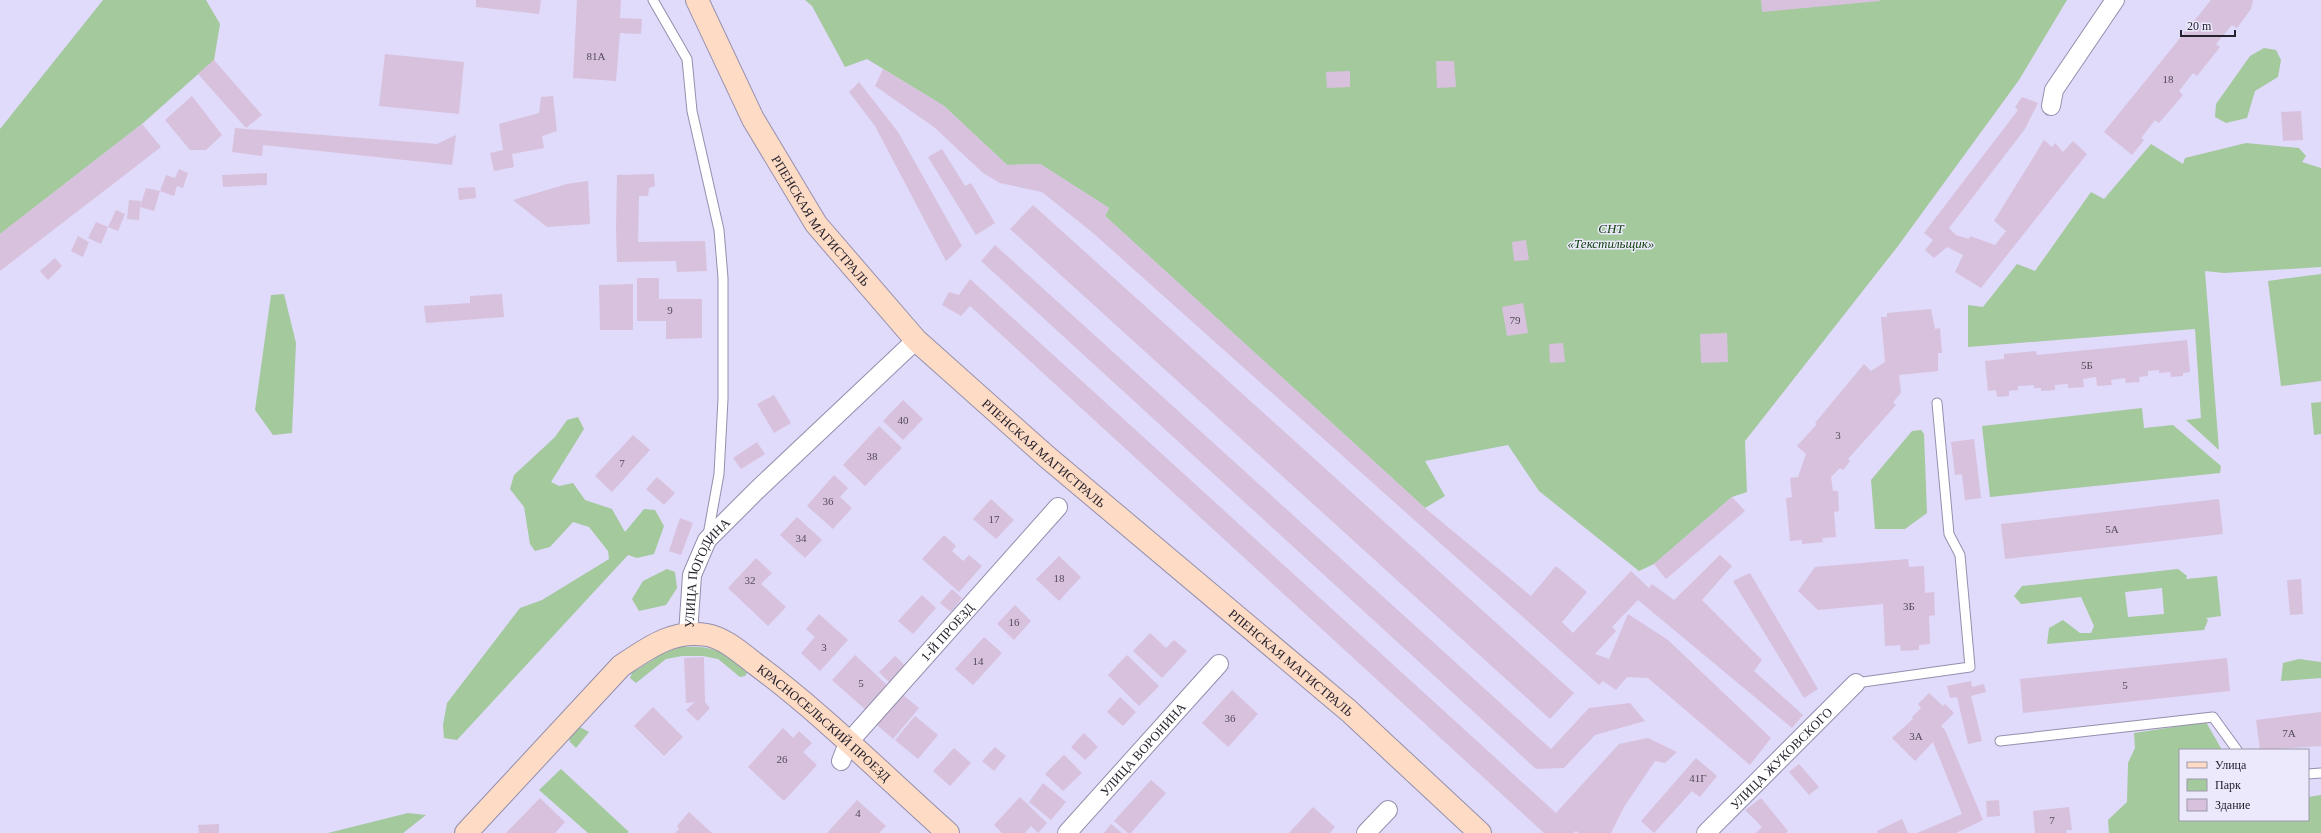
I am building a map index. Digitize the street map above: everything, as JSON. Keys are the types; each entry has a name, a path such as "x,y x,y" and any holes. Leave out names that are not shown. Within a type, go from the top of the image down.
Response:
{"main road":[{"name":"РПЕНСКАЯ МАГИСТРАЛЬ","path":"697,0 753,119 816,224 916,340 1046,456 1349,711 1480,833"},
{"name":"КРАСНОСЕЛЬСКИЙ ПРОЕЗД","path":"688,634 708,635 729,644 784,685 845,752 948,833"},
{"name":"УЛИЦА ПОГОДИНА","path":"466,833 621,666 648,647 668,637 688,634"}],"street":[{"path":"2051,106 2054,90 2115,0"},
{"name":"УЛИЦА ПОГОДИНА","path":"688,634 692,575 707,540 756,491 916,340"},
{"name":"1-Й ПРОЕЗД","path":"845,752 1058,507"},
{"name":"УЛИЦА ВОРОНИНА","path":"1067,833 1219,664"},
{"name":"УЛИЦА ЖУКОВСКОГО","path":"1706,833 1856,683"},
{"path":"1366,833 1388,810"}],"lane":[{"path":"653,0 687,59 692,111 719,230 723,278 723,399 719,474 707,540"},
{"path":"1856,683 1970,667 1960,555 1949,534 1937,403"},
{"path":"2000,741 2213,716 2236,749"},
{"path":"2309,774 2321,773"}],"green space":[{"path":"103,0 206,0 220,24 214,60 142,124 0,234 0,129"},
{"name":"СНТ «Текстильщик»","path":"805,0 2067,0 2019,80 1898,246 1745,441 1747,492 1732,497 1654,564 1639,571 1539,491 1508,445 1425,461 1445,496 1425,508 1105,216 1109,208 1040,164 1007,165 944,106 867,59 845,67 812,6"},
{"path":"2264,48 2276,50 2281,60 2278,77 2255,91 2247,118 2226,123 2215,117 2216,104 2250,56"},
{"path":"2246,143 2299,148 2306,156 2302,162 2321,168 2321,267 2224,273 2205,271 2219,450 2186,420 2201,418 2195,329 1968,347 1968,305 1983,307 2017,264 2035,271 2091,192 2104,199 2151,144 2183,164 2185,158"},
{"path":"2321,274 2321,381 2281,386 2268,281"},
{"path":"284,294 296,343 292,433 273,435 255,410 271,295"},
{"path":"2321,402 2321,434 2314,435 2311,403"},
{"path":"2142,408 2144,428 2173,425 2221,466 2220,473 1990,497 1982,426"},
{"path":"578,417 584,429 551,482 559,486 573,483 585,500 612,509 625,532 644,509 655,510 664,526 654,554 637,558 628,555 457,740 444,738 443,725 447,703 520,608 542,600 609,559 608,551 589,527 573,522 550,547 535,551 530,544 524,507 510,489 514,475 555,437 567,420"},
{"path":"1921,430 1924,434 1927,513 1905,529 1875,529 1871,480 1912,431"},
{"path":"667,569 675,572 677,588 666,605 639,611 632,599 643,581"},
{"path":"2178,569 2187,576 2186,579 2217,576 2221,616 2206,618 2208,620 2204,630 2047,644 2049,628 2063,620 2080,633 2091,633 2094,626 2081,597 2021,604 2014,596 2022,586","holes":["2162,588 2164,614 2128,617 2125,592"]},
{"path":"681,647 701,647 716,650 730,657 747,669 747,673 745,676 740,677 718,659 703,656 682,656 666,659 636,683 630,678 632,673 663,653"},
{"path":"2299,659 2321,662 2321,678 2281,681 2283,663"},
{"path":"2206,722 2221,749 2179,749 2179,821 2309,821 2309,797 2321,795 2321,833 2109,833 2108,820 2127,802 2128,763 2135,748 2134,733"},
{"path":"578,726 589,732 576,748 570,742 568,735"},
{"path":"561,769 629,832 588,833 539,790"},
{"path":"408,813 426,815 403,833 328,833"}],"building":[{"path":"476,0 541,0 539,14 476,7"},
{"path":"577,0 621,0 620,18 642,19 641,34 620,33 616,81 573,78"},
{"path":"1761,0 1880,0 1880,1 1762,12"},
{"path":"2211,0 2253,0 2251,9 2237,28 2232,25 2216,44 2220,47 2197,76 2193,73 2179,91 2183,95 2159,123 2155,120 2141,138 2144,140 2132,155 2104,132"},
{"path":"385,54 464,62 459,114 379,106"},
{"path":"214,60 262,115 246,128 198,74"},
{"path":"1436,61 1454,61 1456,87 1437,88"},
{"path":"883,69 944,106 1007,165 1040,164 1109,208 1105,216 1425,508 1531,596 1556,566 1587,592 1562,622 1573,633 1631,571 1649,588 1652,584 1674,600 1720,555 1732,566 1702,600 1762,660 1754,671 1803,715 1792,728 1638,600 1612,627 1616,631 1595,654 1609,659 1628,614 1668,640 1771,738 1750,765 1648,678 1627,677 1616,690 1603,681 1599,685 1093,233 1042,192 1000,183 983,173 934,127 875,86"},
{"path":"1350,71 1350,87 1327,88 1326,72"},
{"path":"859,82 898,132 962,246 946,261 875,126 849,92"},
{"path":"192,96 222,135 206,150 190,150 165,120"},
{"path":"553,96 557,131 542,136 544,148 512,154 514,167 494,171 490,153 503,150 499,124 539,113 541,97"},
{"path":"2022,97 2038,103 2025,129 1949,228 1956,235 1969,239 1970,236 1995,245 2006,231 1994,221 2044,140 2052,147 2055,143 2063,152 2073,141 2087,154 1981,288 1955,272 1963,255 1947,247 1934,258 1925,250 1933,240 1924,233 2018,110 2015,107"},
{"path":"2301,111 2303,140 2283,141 2281,112"},
{"path":"142,124 161,147 0,271 0,234"},
{"path":"235,128 437,144 456,135 452,165 263,145 262,156 232,152"},
{"path":"942,149 965,186 971,183 995,223 976,235 928,157"},
{"path":"179,169 188,173 183,188 177,186 174,196 160,191 166,175 175,178"},
{"path":"267,173 267,185 223,187 222,175"},
{"path":"654,174 655,186 649,188 648,196 639,196 638,242 705,241 707,271 677,272 676,261 617,262 617,175"},
{"path":"588,181 590,224 547,227 513,200 567,184"},
{"path":"475,187 476,198 459,200 458,188"},
{"path":"146,188 160,191 154,211 140,207"},
{"path":"129,200 141,201 139,220 127,219"},
{"path":"1033,205 1574,693 1550,719 1010,229"},
{"path":"116,210 125,214 118,231 108,227"},
{"path":"96,222 108,227 101,244 88,238"},
{"path":"78,236 89,242 83,257 71,251"},
{"path":"1526,240 1529,260 1514,261 1512,242"},
{"path":"995,245 1551,749 1589,708 1630,703 1645,721 1595,735 1564,768 1536,769 981,261"},
{"path":"55,258 62,266 48,280 40,271"},
{"path":"637,278 659,278 659,299 702,299 702,338 666,339 666,321 637,321"},
{"path":"970,279 1556,813 1619,744 1648,738 1677,752 1665,763 1655,761 1624,807 1611,833 1579,833 1576,831 1573,833 1544,833 970,306 961,316 942,305 949,292 959,295"},
{"path":"633,284 633,330 600,330 599,285"},
{"path":"502,294 504,317 426,323 424,306 470,303 470,296"},
{"path":"1523,303 1528,333 1507,336 1502,307"},
{"path":"1931,309 1935,329 1940,328 1942,353 1938,353 1938,371 1899,375 1901,393 1893,402 1896,405 1848,459 1850,461 1843,470 1840,468 1831,477 1833,491 1838,491 1839,511 1834,512 1836,537 1822,538 1823,542 1802,544 1802,540 1790,541 1786,498 1792,497 1790,478 1798,477 1806,454 1797,446 1817,424 1815,423 1864,364 1871,371 1885,362 1881,317 1887,317 1887,313"},
{"path":"1727,333 1728,362 1701,363 1700,334"},
{"path":"2187,340 2190,372 2183,373 2183,376 2171,377 2170,372 2159,373 2159,370 2148,371 2148,376 2139,377 2140,382 2126,383 2125,378 2111,380 2112,385 2097,386 2096,377 2083,379 2084,387 2068,388 2068,384 2055,385 2055,390 2041,391 2041,388 2034,388 2034,385 2018,386 2018,390 2009,391 2009,396 1997,397 1996,390 1988,391 1985,361 2004,359 2004,354 2036,351 2037,355"},
{"path":"1563,343 1565,362 1550,363 1549,344"},
{"path":"774,395 791,423 774,433 757,404"},
{"path":"903,400 923,419 903,440 883,421"},
{"path":"879,426 902,448 865,486 843,465"},
{"path":"633,435 650,450 612,492 595,476"},
{"path":"1974,439 1981,498 1965,500 1962,474 1955,475 1951,442"},
{"path":"757,442 765,454 741,469 733,458"},
{"path":"834,475 848,488 840,497 852,508 833,529 807,506"},
{"path":"657,477 675,493 664,505 646,489"},
{"path":"1732,497 1745,511 1666,579 1654,564"},
{"path":"991,499 1014,520 996,539 973,519"},
{"path":"2219,499 2223,534 2005,559 2001,524"},
{"path":"797,517 822,540 805,558 780,535"},
{"path":"680,518 693,523 681,555 669,551"},
{"path":"944,535 956,546 952,551 963,561 969,555 982,566 959,592 922,559"},
{"path":"1059,556 1081,577 1059,601 1036,579"},
{"path":"756,558 772,573 761,584 786,607 768,626 728,588"},
{"path":"1908,559 1909,567 1924,566 1925,593 1934,592 1935,615 1929,616 1930,644 1919,645 1919,650 1901,651 1900,645 1885,646 1883,604 1818,610 1798,591 1815,567"},
{"path":"1750,573 1818,689 1804,698 1733,581"},
{"path":"2301,579 2303,614 2290,615 2287,580"},
{"path":"952,589 962,598 951,612 940,603"},
{"path":"922,595 936,608 913,634 898,621"},
{"path":"1015,605 1031,621 1014,640 997,624"},
{"path":"819,614 848,640 820,671 801,653 815,637 806,629"},
{"path":"1150,633 1166,648 1174,640 1187,651 1162,678 1133,651"},
{"path":"984,637 1002,653 973,685 955,669"},
{"path":"855,655 889,687 867,711 832,680"},
{"path":"1127,655 1159,686 1139,706 1108,675"},
{"path":"895,656 908,668 892,685 879,672"},
{"path":"704,657 705,702 710,708 698,721 686,710 695,702 686,703 684,658"},
{"path":"2227,658 2230,691 2023,713 2020,679"},
{"path":"1971,681 1972,687 1984,684 1986,692 1971,696 1982,741 1968,744 1957,697 1950,698 1947,686"},
{"path":"1232,690 1258,714 1228,747 1202,723"},
{"path":"1929,693 1943,706 1945,704 1954,713 1941,726 1945,730 1983,820 1956,833 1917,833 1962,814 1933,742 1915,761 1892,738 1913,719 1912,717 1921,708 1918,704"},
{"path":"903,695 919,708 893,739 877,725"},
{"path":"1120,697 1136,712 1123,726 1107,712"},
{"path":"653,707 683,737 664,756 634,726"},
{"path":"2321,712 2321,746 2260,749 2256,720"},
{"path":"915,716 938,735 918,759 895,740"},
{"path":"783,728 793,738 799,731 812,743 803,752 817,765 784,801 748,767"},
{"path":"1084,733 1098,747 1085,760 1071,747"},
{"path":"995,747 1006,756 994,771 982,761"},
{"path":"954,748 971,763 950,786 933,771"},
{"path":"1064,755 1082,773 1063,791 1045,774"},
{"path":"1696,758 1717,776 1700,797 1692,791 1654,833 1641,821"},
{"path":"1799,764 1819,787 1809,795 1789,772"},
{"path":"1151,780 1166,793 1131,833 1128,833 1114,821"},
{"path":"1043,783 1066,802 1051,820 1029,802"},
{"path":"1020,797 1047,823 1038,833 1031,826 1025,833 1002,833 994,825"},
{"path":"540,798 565,822 555,833 506,833"},
{"path":"1761,798 1788,831 1786,833 1756,833 1762,827 1745,810"},
{"path":"857,800 886,826 879,833 827,833"},
{"path":"1999,800 2000,816 1987,817 1986,801"},
{"path":"1313,807 1335,827 1330,833 1289,833"},
{"path":"2069,807 2072,830 2066,830 2067,833 2035,833 2033,811"},
{"path":"689,812 712,833 675,833 679,829 677,826"},
{"path":"1902,819 1908,833 1878,833 1877,831"},
{"path":"219,824 219,833 199,833 198,825"},
{"path":"1111,824 1122,833 1104,833"}]}
